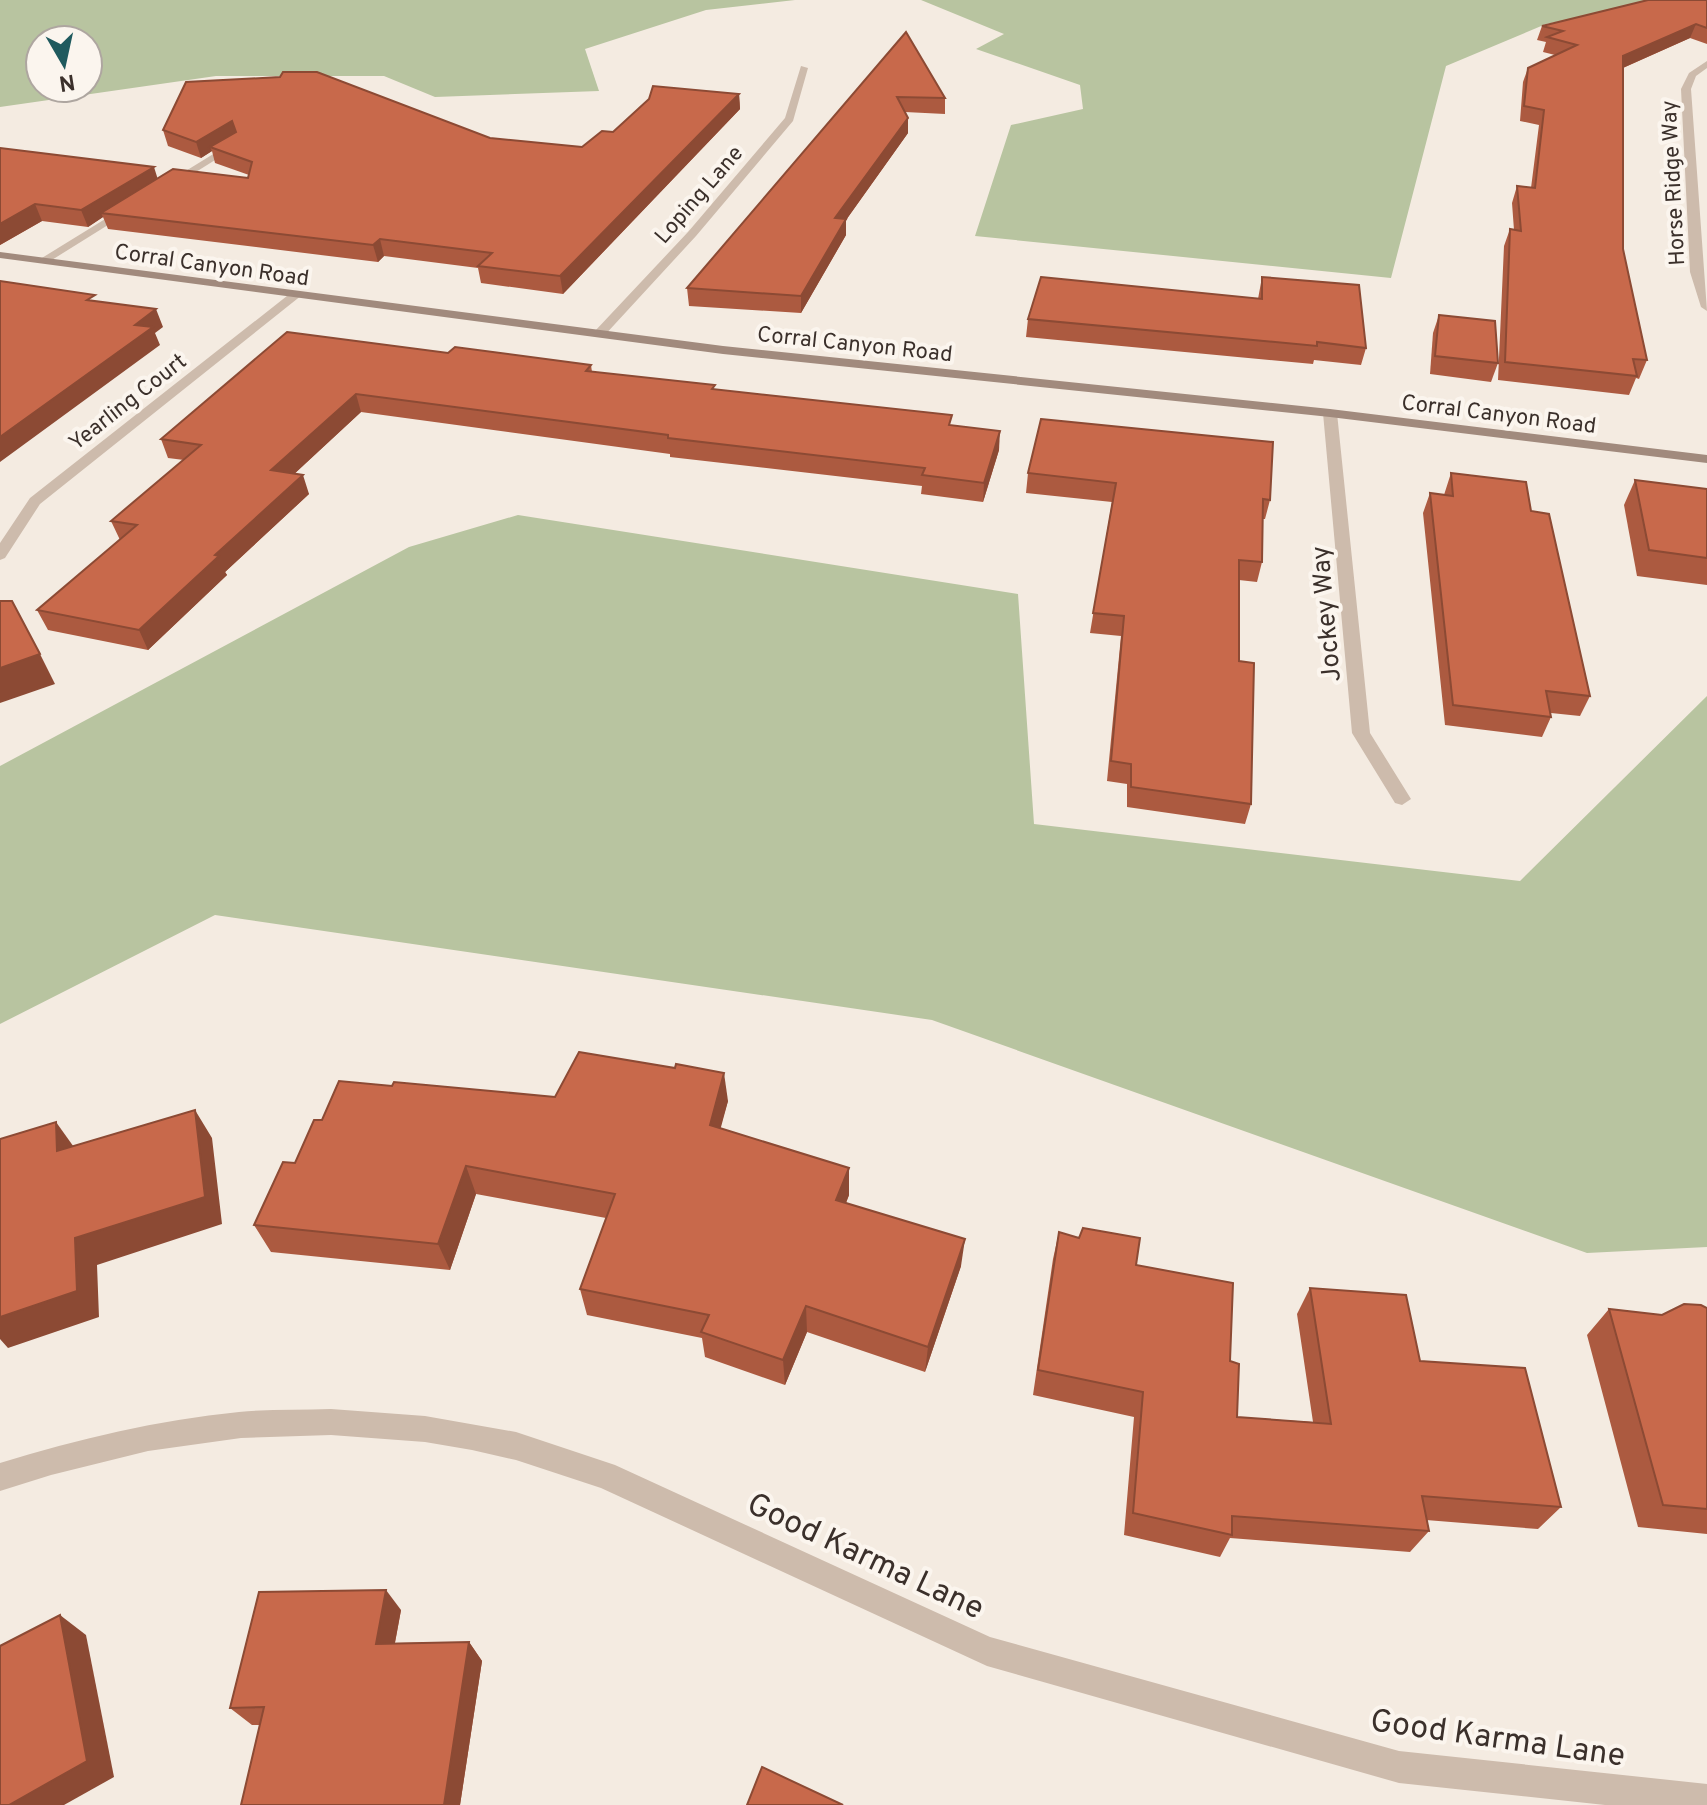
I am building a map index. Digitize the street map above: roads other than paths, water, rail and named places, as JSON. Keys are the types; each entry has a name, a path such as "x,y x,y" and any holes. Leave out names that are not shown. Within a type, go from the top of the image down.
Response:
{"main road":[{"name":"Corral Canyon Road","path":"0,255 723,350 1330,413 1707,459"}],"street":[{"name":"Horse Ridge Way","path":"1707,64 1692,75 1686,89 1696,272 1707,307"},
{"name":"Loping Lane","path":"599,334 692,234 790,119 804,68"},
{"path":"159,190 236,143"},
{"path":"43,261 133,206"},
{"name":"Yearling Court","path":"0,555 35,501 296,295"},
{"name":"Jockey Way","path":"1330,413 1361,733 1402,799"},
{"name":"Good Karma Lane","path":"0,1477 51,1461 148,1438 241,1425 331,1422 425,1429 472,1437 516,1446 605,1475 987,1651 1399,1767 1707,1800"}]}
